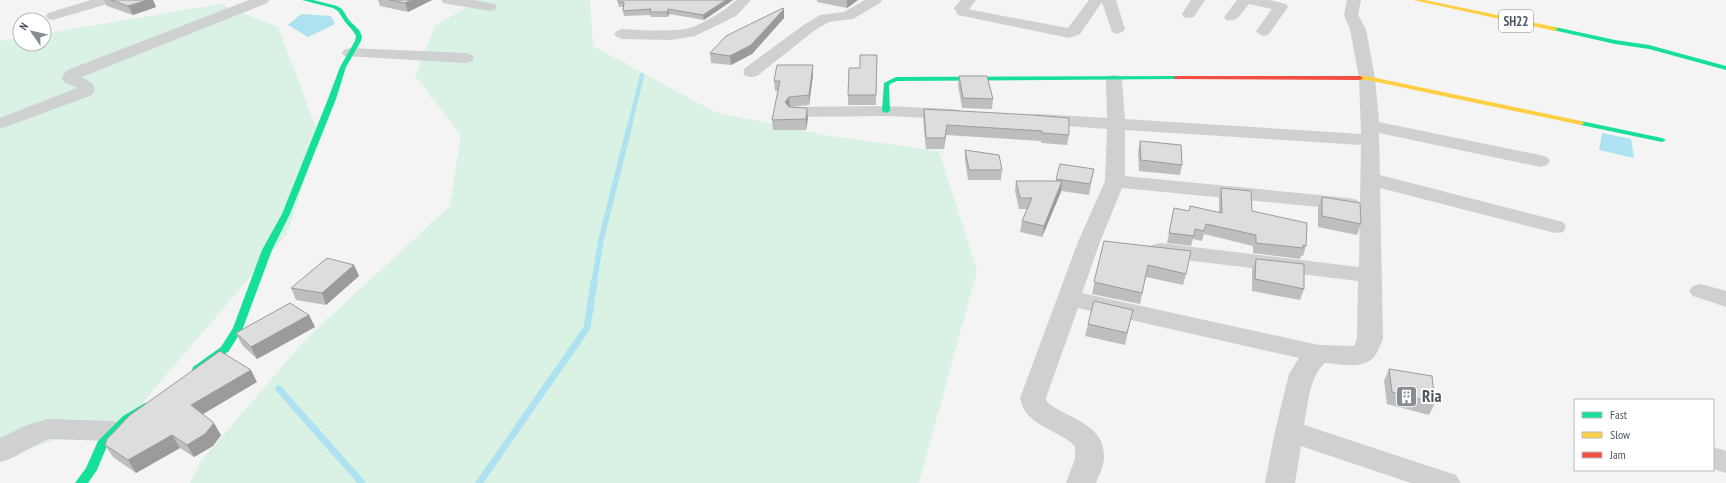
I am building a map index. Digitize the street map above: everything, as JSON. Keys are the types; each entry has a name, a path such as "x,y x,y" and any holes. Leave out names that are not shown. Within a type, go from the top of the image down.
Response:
{"street":[{"path":"53,16 106,0"},
{"path":"0,124 86,91 86,86 70,78 76,73 262,0"},
{"path":"188,376 225,349 238,328 266,252 286,214 332,99 343,67 358,41 359,36 340,10 335,7 305,0"},
{"path":"448,0 490,7"},
{"path":"622,34 670,35 690,33 732,13 744,0"},
{"path":"751,72 810,27 825,18 848,16 874,0"},
{"path":"969,0 961,8 962,12 1060,33 1070,33 1075,31 1096,0"},
{"path":"1109,0 1117,29"},
{"path":"1189,14 1198,0"},
{"path":"1231,17 1244,0"},
{"path":"1251,0 1281,7 1264,31"},
{"path":"1069,298 1319,354 1358,356 1365,351 1370,339 1370,133 1367,78 1358,29 1351,9 1354,0"},
{"name":"SH22","path":"1416,0 1615,42 1649,47 1726,68"},
{"name":"SH22","path":"1615,42 1726,74"},
{"path":"350,53 466,58"},
{"path":"886,111 886,86 887,83 896,79 1114,80 1367,78 1662,140"},
{"path":"1081,483 1090,458 1089,446 1079,433 1045,415 1036,407 1033,398 1089,242 1115,181 1116,122 1114,80"},
{"path":"796,112 886,111 973,115"},
{"path":"1021,118 1370,133 1540,161"},
{"path":"1370,179 1555,226"},
{"path":"1115,181 1370,206"},
{"path":"1089,242 1112,245"},
{"path":"1144,248 1369,275"},
{"path":"1701,291 1726,299"},
{"path":"1280,483 1289,431 1302,374 1311,361 1319,354"},
{"path":"81,483 91,470 102,444 113,431 152,402"},
{"path":"0,451 37,432 48,429 113,431"},
{"path":"1289,431 1446,483"},
{"path":"1714,458 1726,462"}],"green space":[{"path":"479,0 590,0 593,46 715,112 824,135 939,151 977,271 919,483 190,483 200,462 306,339 450,206 461,135 415,76 435,26"},
{"path":"220,4 278,27 319,136 287,234 130,417 0,457 0,41 12,39 12,52 52,52 52,33"}],"water":[{"path":"301,14 331,16 335,24 308,37 288,25"},
{"path":"1602,133 1631,139 1634,158 1599,150"}],"building":[{"path":"111,0 148,0 128,6"},
{"path":"390,0 412,0 405,3"},
{"path":"618,0 726,0 703,15 668,9 667,12 650,12 651,9 623,11 624,2 618,2"},
{"path":"783,8 784,9 751,45 730,56 710,53 726,36"},
{"path":"860,55 877,55 876,95 848,95 849,68 860,68"},
{"path":"777,65 813,65 809,95 789,97 785,102 789,107 807,108 806,119 772,120 780,81 774,81"},
{"path":"959,76 987,76 993,99 963,98"},
{"path":"924,109 1069,118 1069,135 1042,133 1042,131 947,125 945,138 926,138"},
{"path":"1140,141 1181,145 1182,165 1141,160"},
{"path":"965,150 999,155 1002,170 969,170"},
{"path":"1060,164 1094,169 1090,184 1056,179"},
{"path":"1016,181 1062,181 1044,226 1022,221 1032,198 1020,198"},
{"path":"1221,188 1251,191 1252,211 1307,223 1306,246 1303,245 1303,248 1256,243 1256,235 1206,224 1204,231 1195,229 1194,236 1169,233 1174,208 1189,211 1190,206 1222,213"},
{"path":"1322,197 1360,203 1361,224 1322,216"},
{"path":"1104,241 1191,251 1186,274 1148,265 1142,293 1094,282"},
{"path":"327,258 354,265 322,293 291,288"},
{"path":"1256,259 1304,264 1304,289 1255,279"},
{"path":"1094,301 1133,310 1127,333 1088,324"},
{"path":"290,303 309,315 251,347 236,333"},
{"path":"220,351 251,370 191,405 214,423 205,434 187,445 172,435 128,460 105,445 107,439 130,415"},
{"path":"1389,369 1432,376 1435,403 1392,392"}],"waterway":[{"path":"630,125 642,75"},
{"path":"594,283 601,240 630,124"},
{"path":"479,483 587,328 594,282"},
{"path":"279,389 362,483"}],"traffic: fast":[{"path":"197,370 225,349 238,328 267,250 286,214 332,99 343,67 358,41 359,36 356,30 347,21 340,10 335,7 305,0"},
{"path":"1555,29 1615,42 1649,47 1726,68"},
{"path":"886,111 886,86 887,83 896,79 1176,78"},
{"path":"1581,123 1662,140"},
{"path":"81,483 91,470 102,444 127,419 145,407"}],"traffic: slow":[{"path":"1416,0 1555,29"},
{"path":"1360,78 1367,78 1581,123"}],"traffic: jam":[{"path":"1176,78 1360,78"}],"place":[{"name":"Ria","path":"1407,396"}]}
